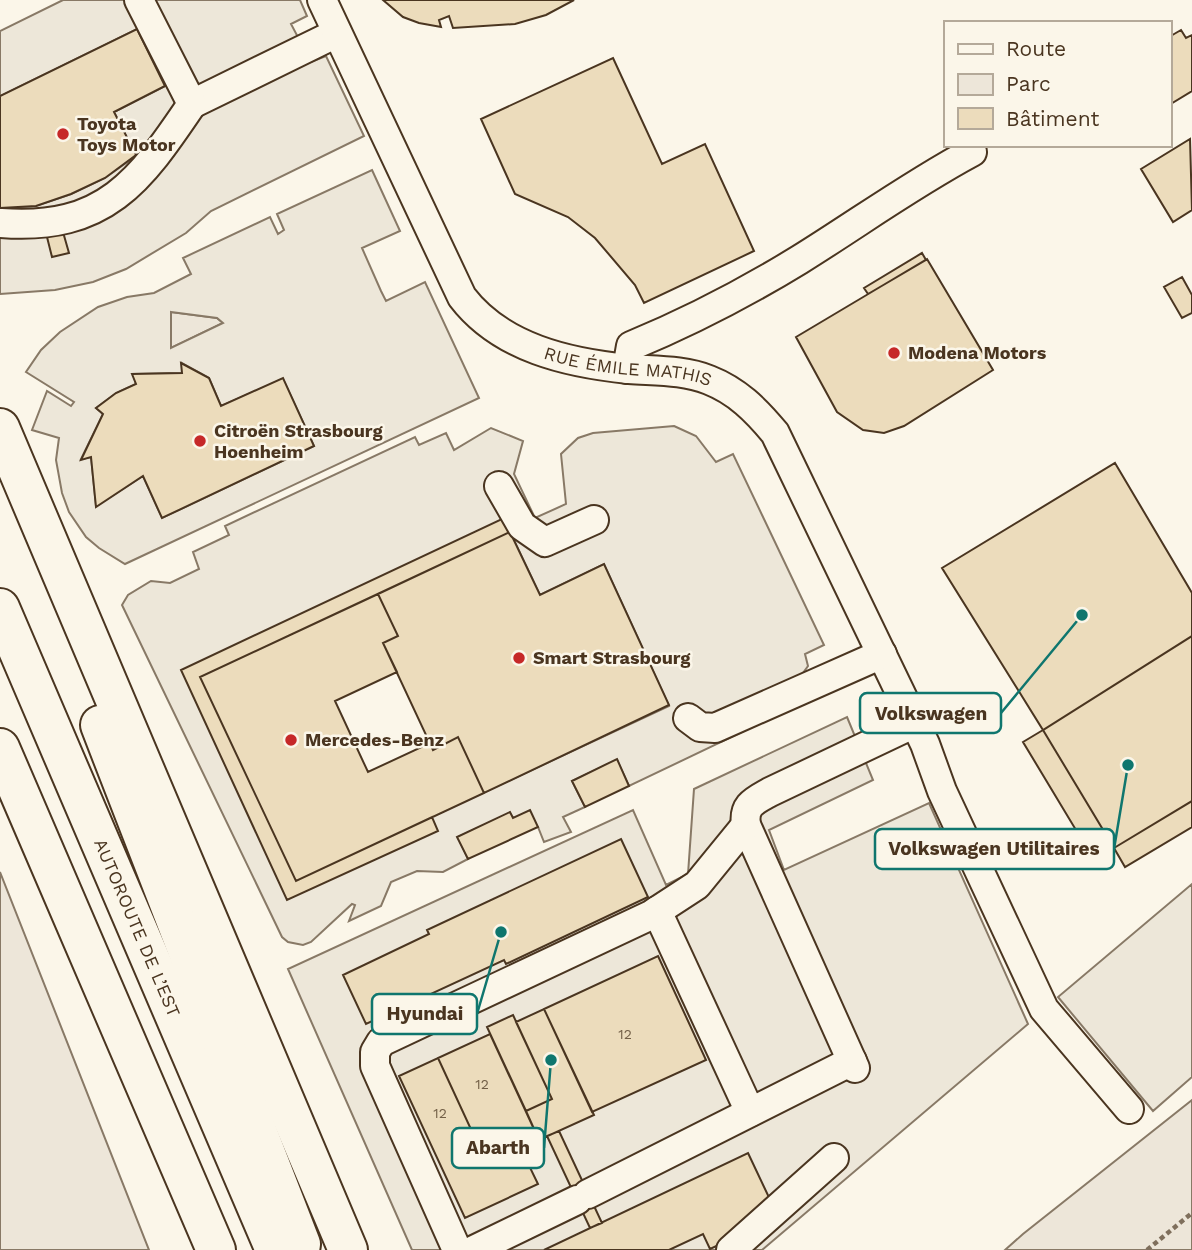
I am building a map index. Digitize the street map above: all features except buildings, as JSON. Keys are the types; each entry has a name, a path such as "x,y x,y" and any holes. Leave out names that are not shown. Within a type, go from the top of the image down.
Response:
{"highway":[{"path":"0,428 348,1250"},
{"path":"0,465 238,1078 301,1244 300,1250"},
{"name":"AUTOROUTE DE L’EST","path":"0,608 275,1250"},
{"path":"0,748 199,1232 216,1250"},
{"path":"330,1205 367,1250"}],"street":[{"name":"RUE ÉMILE MATHIS","path":"322,0 462,297 474,313 508,338 568,360 627,369 685,373 707,379 745,401 775,433 920,734 942,791 1044,1009 1129,1109"},
{"path":"139,1 192,104"},
{"path":"2,223 53,221 106,202 143,174 192,104 337,33"},
{"path":"627,369 631,346 681,325 796,261 932,173 972,152"},
{"path":"499,485 522,526 545,542 594,520"},
{"path":"688,718 700,727 715,728 882,653"},
{"path":"474,1250 750,1112 853,1064 746,825 744,813 749,803 920,734"},
{"path":"457,1250 375,1066 375,1052 382,1042 657,911 696,885 746,825"},
{"path":"657,911 750,1112"},
{"path":"731,1250 834,1158"}],"path":[{"path":"1147,1250 1192,1213"}],"green space":[{"path":"171,312 217,318 223,323 171,348"},
{"path":"0,872 149,1250 0,1250"},
{"path":"1192,1100 1192,1250 1005,1250 1023,1234"}],"shaded area":[{"path":"63,0 300,0 307,16 291,24 311,62 326,56 364,136 211,211 186,233 126,269 93,282 55,290 0,294 0,208 36,206 71,194 105,178 136,156 114,112 165,86 137,29 0,96 0,31"},
{"path":"372,170 400,231 362,248 381,291 386,301 425,282 479,398 125,564 86,537 69,512 62,493 56,460 59,438 32,430 47,391 71,406 74,402 26,372 41,350 60,332 98,307 127,297 154,293 191,274 183,258 270,217 278,234 284,230 277,214","holes":["171,312 217,318 223,323 171,348","182,363 209,378 221,406 283,379 314,446 162,518 143,476 96,506 91,457 81,459 103,414 96,408 116,393 136,384 133,374 182,373"]},
{"path":"674,426 696,436 716,462 733,454 824,645 805,654 808,666 803,673 819,695 629,786 617,760 572,781 585,807 563,817 571,832 544,842 538,827 513,818 510,813 458,837 468,859 443,872 417,871 391,882 381,906 349,921 355,905 352,904 311,942 303,945 288,942 282,937 122,605 128,595 151,581 170,583 199,569 193,552 229,535 225,526 415,437 419,445 446,433 454,450 491,428 523,441 514,474 535,518 566,504 561,454 578,438 593,433","holes":["510,532 540,595 604,564 669,706 296,880 201,677"]},
{"path":"847,717 873,780 769,830 784,870 929,803 1028,1024 762,1250 412,1250 288,969 633,810 666,885 688,874 694,789"},
{"path":"1192,884 1192,1077 1153,1111 1058,997"}],"place":[{"name":"Toyota Toys Motor","path":"63,134"},
{"name":"Modena Motors","path":"894,353"},
{"name":"Citroën Strasbourg Hoenheim","path":"200,441"},
{"name":"Volkswagen","path":"1082,615"},
{"name":"Smart Strasbourg","path":"519,658"},
{"name":"Mercedes-Benz","path":"291,740"},
{"name":"Volkswagen Utilitaires","path":"1128,765"},
{"name":"Hyundai","path":"501,932"},
{"name":"Abarth","path":"551,1060"}]}
